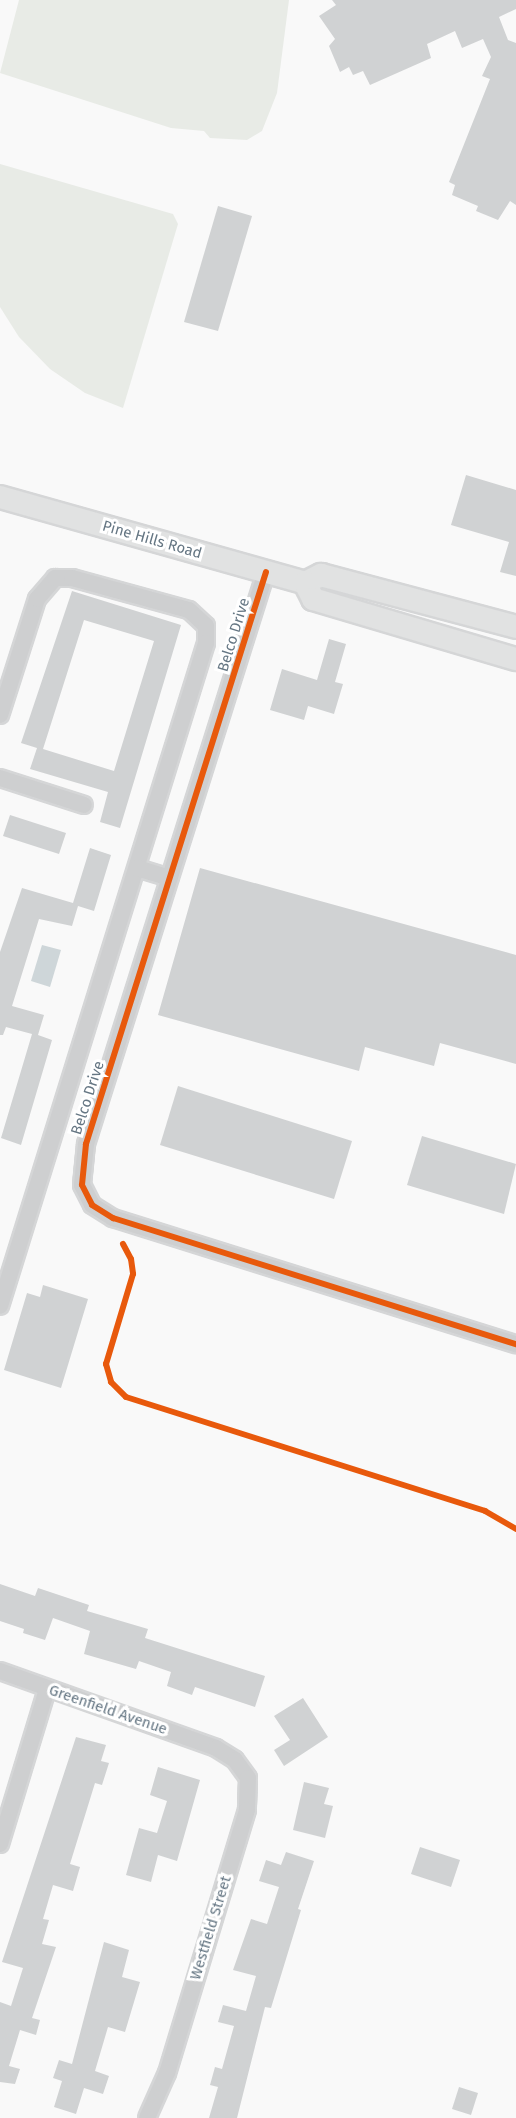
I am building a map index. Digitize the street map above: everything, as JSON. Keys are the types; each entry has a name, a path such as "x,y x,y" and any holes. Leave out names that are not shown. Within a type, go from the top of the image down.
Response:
{"main road":[{"name":"Pine Hills Road","path":"0,497 305,584 313,599 516,659"},
{"name":"Pine Hills Road","path":"305,584 321,575 516,627"}],"street":[{"name":"Belco Drive","path":"266,572 82,1158 82,1185 92,1205 113,1218 516,1344"},
{"path":"0,715 37,599 55,578 72,578 189,610 202,619 206,643 0,1306"},
{"path":"0,778 84,805"},
{"path":"136,868 170,878"},
{"name":"Greenfield Avenue","path":"0,1671 216,1748"},
{"path":"0,1844 47,1689"},
{"name":"Westfield Street","path":"147,2118 166,2073 247,1810 248,1778 235,1760 216,1748"}],"shaded area":[{"path":"19,0 289,0 277,93 262,131 247,140 210,138 204,131 171,128 0,73"},
{"path":"0,164 173,214 178,224 123,408 85,393 50,369 19,337 0,307"},
{"path":"42,945 61,950 50,987 31,981"}],"building":[{"path":"332,0 516,0 516,9 499,17 508,40 516,43 516,205 510,201 498,220 476,211 478,206 452,195 455,185 449,182 490,79 482,76 491,57 483,39 462,48 455,31 427,44 431,58 370,85 363,71 353,75 349,67 340,72 329,46 335,39 319,16 336,5"},
{"path":"218,206 252,216 218,331 184,322"},
{"path":"466,475 516,490 516,576 500,572 509,542 451,525"},
{"path":"72,591 181,625 120,828 100,822 108,792 30,769 37,748 21,743","holes":["84,620 154,641 114,771 43,749"]},
{"path":"329,639 346,644 335,682 343,684 334,714 308,706 304,720 270,710 282,669 317,680"},
{"path":"10,815 66,833 59,854 3,836"},
{"path":"90,848 111,855 94,911 78,906 72,926 39,919 12,1006 44,1015 38,1035 52,1040 21,1145 1,1138 32,1034 6,1027 3,1035 0,1035 0,952 22,888 73,903"},
{"path":"200,868 516,955 516,1064 440,1043 434,1066 365,1047 359,1071 158,1015"},
{"path":"178,1086 352,1141 334,1199 160,1145"},
{"path":"422,1136 516,1164 504,1214 407,1185"},
{"path":"43,1285 88,1299 61,1388 4,1370 27,1293 40,1297"},
{"path":"0,1584 35,1596 38,1588 89,1605 87,1611 148,1629 145,1638 265,1676 255,1707 195,1687 192,1695 167,1686 171,1672 139,1661 136,1669 84,1654 90,1631 53,1618 45,1640 23,1633 24,1629 0,1621"},
{"path":"303,1698 328,1737 284,1766 274,1750 290,1740 274,1716"},
{"path":"76,1737 106,1745 101,1761 109,1763 102,1785 95,1783 70,1864 80,1867 73,1891 53,1885 43,1919 49,1920 42,1944 56,1947 32,2018 40,2020 36,2035 20,2030 9,2066 20,2069 15,2084 0,2082 0,2002 11,2006 23,1968 2,1962"},
{"path":"158,1767 200,1780 177,1861 158,1855 151,1882 126,1875 139,1828 157,1833 167,1801 150,1795"},
{"path":"304,1782 329,1788 324,1804 333,1806 325,1838 293,1830"},
{"path":"420,1847 460,1860 451,1887 411,1874"},
{"path":"286,1852 314,1861 298,1909 301,1910 271,2008 265,2007 237,2118 209,2118 218,2087 210,2085 215,2067 222,2069 234,2026 218,2022 223,2005 246,2011 256,1976 233,1970 251,1919 267,1924 279,1887 259,1881 266,1860 281,1865"},
{"path":"104,1942 129,1950 122,1977 140,1982 125,2032 108,2027 95,2071 109,2076 103,2094 84,2088 76,2114 54,2107 62,2081 53,2078 59,2060 72,2064"},
{"path":"459,2087 478,2093 471,2115 452,2109"}],"cycle path":[{"path":"266,572 86,1144 82,1185 92,1205 113,1218 516,1344"},
{"path":"123,1244 131,1259 133,1274 106,1364 111,1382 126,1397 485,1511 516,1529"}]}
